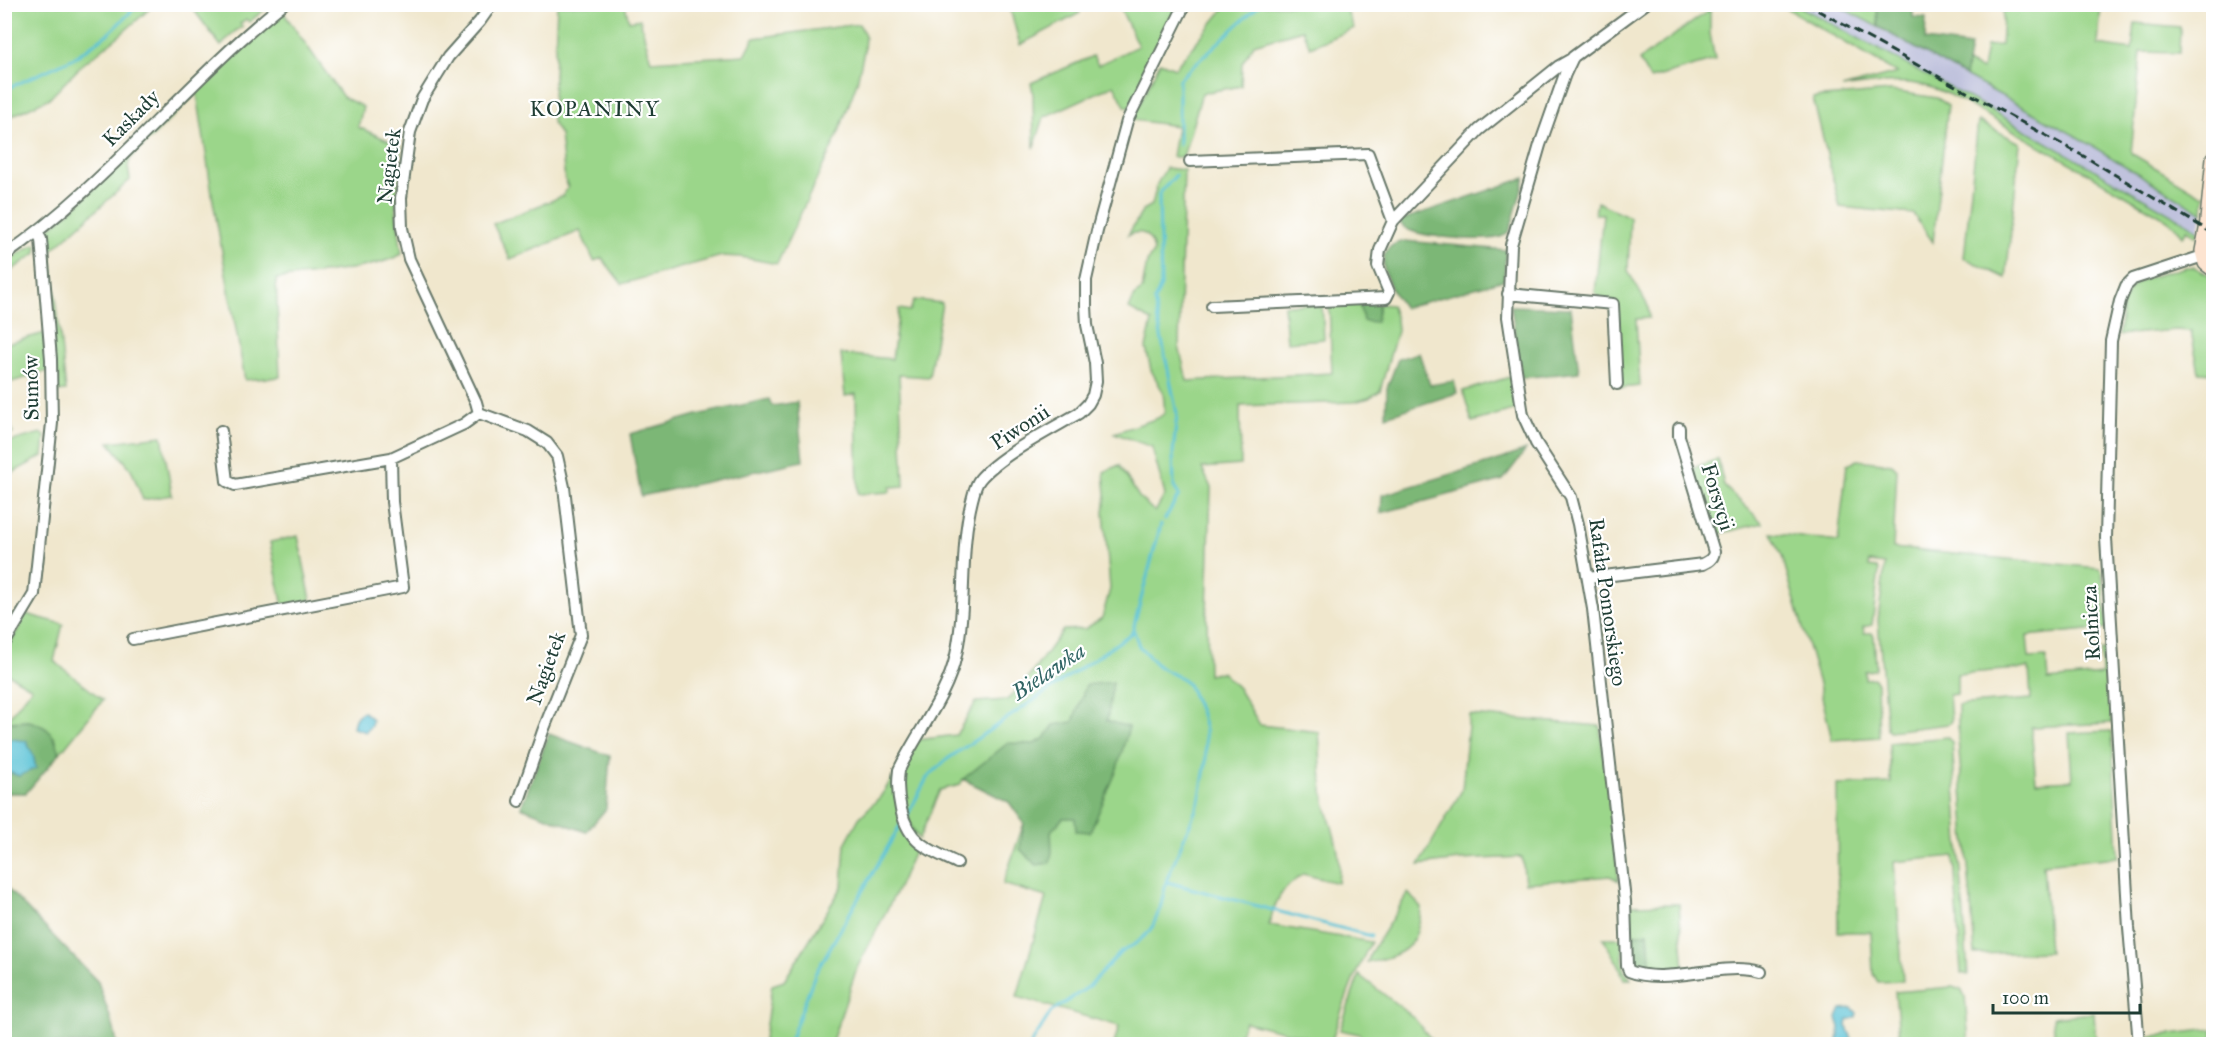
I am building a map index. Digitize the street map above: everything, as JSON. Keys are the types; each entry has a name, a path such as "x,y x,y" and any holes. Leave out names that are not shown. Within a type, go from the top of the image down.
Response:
{"street":[{"name":"Kaskady","path":"4,256 37,232 93,184 224,53 283,4"},
{"name":"Nagietek","path":"492,4 448,57 422,99 410,132 401,198 402,228 410,259 479,413 528,431 547,443 557,456 564,487 581,635 543,731 519,801"},
{"name":"Piwonii","path":"957,863 920,843 914,836 898,801 898,770 945,686 956,657 961,626 968,519 976,485 997,464 1079,413 1088,404 1093,394 1095,363 1087,325 1086,305 1086,280 1092,250 1127,121 1185,4"},
{"path":"1212,306 1386,298 1389,292 1378,266 1380,250 1393,221 1479,130 1559,66 1645,4"},
{"name":"Rafała Pomorskiego","path":"1573,57 1540,145 1511,245 1508,317 1523,415 1536,443 1570,497 1578,524 1588,578 1625,901 1629,971 1636,974 1667,975 1750,970 1761,972"},
{"path":"1190,161 1368,154 1393,221"},
{"path":"2214,158 2203,256 2206,263 2214,269"},
{"name":"Sumów","path":"4,644 34,594 52,423 51,358 41,239 37,232"},
{"name":"Rolnicza","path":"2139,1044 2126,893 2106,538 2111,340 2120,301 2126,286 2133,279 2203,256"},
{"path":"1508,294 1613,304 1617,384"},
{"path":"221,430 227,481 235,485 391,458 464,424 479,413"},
{"name":"Forsycji","path":"1588,578 1702,564 1713,557 1714,552 1678,428"},
{"path":"133,639 403,587 394,520 391,458"}],"shaded area":[{"path":"1797,5 1836,5 2074,135 2203,213 2199,230 1989,109"}],"green space":[{"path":"4,5 154,5 82,65 50,98 5,119"},
{"path":"190,5 271,5 249,22 246,19 240,24 243,27 233,33 221,46"},
{"path":"557,5 625,5 629,21 640,19 651,61 745,55 754,38 859,24 865,35 857,82 839,132 777,264 722,256 622,284 602,258 594,261 580,231 510,259 493,224 563,196 568,187 560,135 552,122"},
{"path":"1009,5 1076,5 1080,13 1020,45"},
{"path":"1119,5 1181,5 1129,108 1125,106 1114,85 1044,117 1034,148 1031,83 1093,56 1098,65 1138,46"},
{"path":"1230,5 1344,5 1354,28 1310,47 1302,30 1254,44 1242,63 1241,86 1202,93 1183,157 1172,157 1177,126 1132,120 1160,62 1175,68 1222,11"},
{"path":"1781,5 1797,5 1989,109 2199,230 2197,236 2187,230 2183,236 2174,225 2160,215 1969,105 1940,91 1913,83 1882,83 1842,88 1897,73"},
{"path":"1836,5 1877,5 1878,27"},
{"path":"1877,5 1913,5 1913,17 1926,18 1925,40 1970,46 1965,76 1878,27"},
{"path":"2004,5 2101,5 2098,45 2132,50 2135,23 2180,27 2179,53 2141,52 2131,153 2201,195 2204,194 2203,213 2074,135 1965,76 1967,63 1982,70 1986,46 2001,45"},
{"path":"1710,10 1710,34 1715,60 1650,79 1639,60"},
{"path":"283,12 343,97 363,107 358,127 401,146 396,208 402,254 358,268 276,279 280,377 245,380 213,201 197,93 130,159 128,166 130,180 51,251 66,391 56,392 44,239 46,231 106,178 221,64"},
{"path":"1891,91 1937,98 1948,105 1933,242 1913,214 1840,207 1813,98"},
{"path":"1978,121 2020,143 2006,278 1964,258"},
{"path":"1166,168 1184,170 1179,346 1187,381 1332,373 1329,304 1359,301 1376,321 1379,304 1391,305 1396,319 1397,331 1380,391 1369,398 1354,402 1240,406 1241,465 1202,468 1211,488 1207,613 1208,675 1222,672 1238,688 1260,725 1319,732 1323,794 1338,851 1338,883 1303,874 1280,896 1269,925 1371,942 1349,991 1331,1043 1245,1022 1236,1044 1114,1044 1119,1026 1017,997 1046,897 1003,884 1024,823 1009,802 963,779 960,785 940,790 919,839 912,828 898,784 917,740 956,735 976,702 1007,700 1029,677 1063,630 1085,629 1102,618 1110,589 1104,512 1106,494 1104,472 1119,465 1139,497 1155,512 1165,495 1152,447 1114,433 1158,418 1165,413 1163,392 1151,370 1146,348 1152,321 1129,309 1135,295 1142,290 1147,262 1154,251 1145,234 1128,235 1143,210 1152,205 1157,184"},
{"path":"1525,178 1510,230 1503,236 1485,239 1442,237 1417,233 1404,227 1398,221"},
{"path":"1597,202 1630,217 1628,271 1648,306 1649,318 1636,319 1640,386 1621,388 1617,303 1601,299 1595,293 1603,214 1595,214"},
{"path":"1405,241 1506,250 1504,280 1404,308 1387,280 1384,260 1386,251 1393,245"},
{"path":"35,244 37,245 36,253 5,275 5,262"},
{"path":"2186,267 2194,267 2213,277 2213,373 2199,372 2191,331 2176,330 2119,335 2124,301 2135,284"},
{"path":"914,300 942,303 929,377 899,375 904,486 890,487 890,492 858,494 856,394 845,396 841,354 892,359 899,309 910,311"},
{"path":"1359,301 1379,304 1376,322 1363,321"},
{"path":"1322,304 1324,339 1287,342 1284,305"},
{"path":"1511,306 1571,308 1579,372 1521,378"},
{"path":"45,333 48,371 5,384 5,344"},
{"path":"1419,353 1430,385 1454,381 1457,393 1386,416 1387,388 1398,359"},
{"path":"1510,377 1516,409 1472,422 1463,391"},
{"path":"769,399 772,406 797,402 803,461 641,496 630,434 697,415"},
{"path":"5,403 13,433 4,435"},
{"path":"41,433 45,436 43,456 5,477 5,443"},
{"path":"162,436 172,495 143,500 131,469 109,442"},
{"path":"1526,450 1503,480 1381,513 1382,495"},
{"path":"1718,459 1724,486 1763,523 1713,535 1693,468"},
{"path":"1857,460 1892,464 1897,469 1893,548 2099,568 2102,571 2107,628 2027,636 2029,658 2046,657 2048,680 2102,675 2101,650 2109,650 2112,723 2031,727 2036,782 2072,780 2069,733 2112,731 2118,857 2043,864 2049,952 1975,954 1958,739 1958,705 2031,699 2029,668 1957,674 1957,694 1949,695 1951,721 1948,724 1890,731 1887,729 1878,620 1885,564 1869,562 1869,567 1877,568 1879,571 1872,625 1863,627 1864,633 1872,633 1874,636 1876,667 1874,670 1865,671 1865,679 1874,678 1877,683 1879,737 1832,740 1819,684 1782,556 1771,533 1838,542 1847,464"},
{"path":"298,536 311,600 283,607 270,542"},
{"path":"26,614 63,624 54,661 103,700 60,753 55,738 29,721 5,722 32,688 5,672 5,654"},
{"path":"1113,682 1107,721 1129,727 1116,772 1090,832 1076,831 1075,818 1063,818 1051,831 1050,863 1036,865 1020,849 1024,823 1009,802 963,779 1008,743 1034,744 1045,738 1054,725 1073,722 1086,685"},
{"path":"1469,715 1600,726 1619,881 1610,876 1525,883 1522,857 1460,860 1419,865 1462,790"},
{"path":"29,721 50,732 60,753 26,793 5,793 5,771 19,776 13,739 5,741 4,723"},
{"path":"549,734 610,756 606,809 586,832 521,807"},
{"path":"1948,737 1952,742 1968,975 1961,973 1954,856 1894,862 1903,981 1878,982 1873,974 1871,932 1838,932 1837,785 1891,783 1889,743"},
{"path":"895,775 917,845 857,968 831,1044 763,1044 772,985 784,981 842,887 845,844 859,818 880,797"},
{"path":"5,886 98,982 117,1044 5,1044"},
{"path":"1408,893 1421,907 1420,921 1413,941 1400,953 1367,963 1371,952"},
{"path":"1679,904 1684,970 1670,973 1651,971 1648,933 1631,935 1630,905"},
{"path":"1648,933 1651,971 1635,969 1631,964 1631,935"},
{"path":"1603,938 1622,938 1624,971 1631,979 1624,979"},
{"path":"1359,975 1413,1017 1435,1044 1368,1044 1359,1034 1340,1030"},
{"path":"1952,987 1961,990 1965,996 1969,1044 1900,1044 1895,992"},
{"path":"2094,1013 2096,1044 2055,1044 2053,1017"},
{"path":"2213,1029 2213,1044 2146,1044 2145,1037"}],"water":[{"path":"364,712 372,719 371,726 366,732 353,728 356,718"},
{"path":"12,739 26,741 33,754 36,768 19,776 5,771 5,741"},
{"path":"1852,1008 1857,1013 1856,1017 1848,1020 1847,1027 1852,1039 1843,1044 1838,1041 1840,1027 1837,1018 1841,1009"}],"waterway":[{"path":"4,90 74,58 109,33 139,4"},
{"name":"Bielawka","path":"1179,145 1179,79 1260,4"},
{"name":"Bielawka","path":"1165,519 1179,495 1174,487 1173,453 1177,414 1154,301 1161,286 1159,194 1176,175"},
{"name":"Bielawka","path":"907,816 927,778 946,760 1132,633 1161,524"},
{"path":"1031,1044 1051,1012 1088,987 1121,952 1137,943 1151,930 1160,909 1167,879 1199,802 1206,762 1205,730 1201,714 1189,686 1183,679 1159,667 1139,646 1134,631"},
{"name":"Bielawka","path":"789,1044 815,974 902,822"},
{"path":"1167,882 1371,936"}],"railway":[{"path":"1806,4 2087,158 2214,234"}],"district":[{"name":"KOPANINY","path":"595,108"}]}
